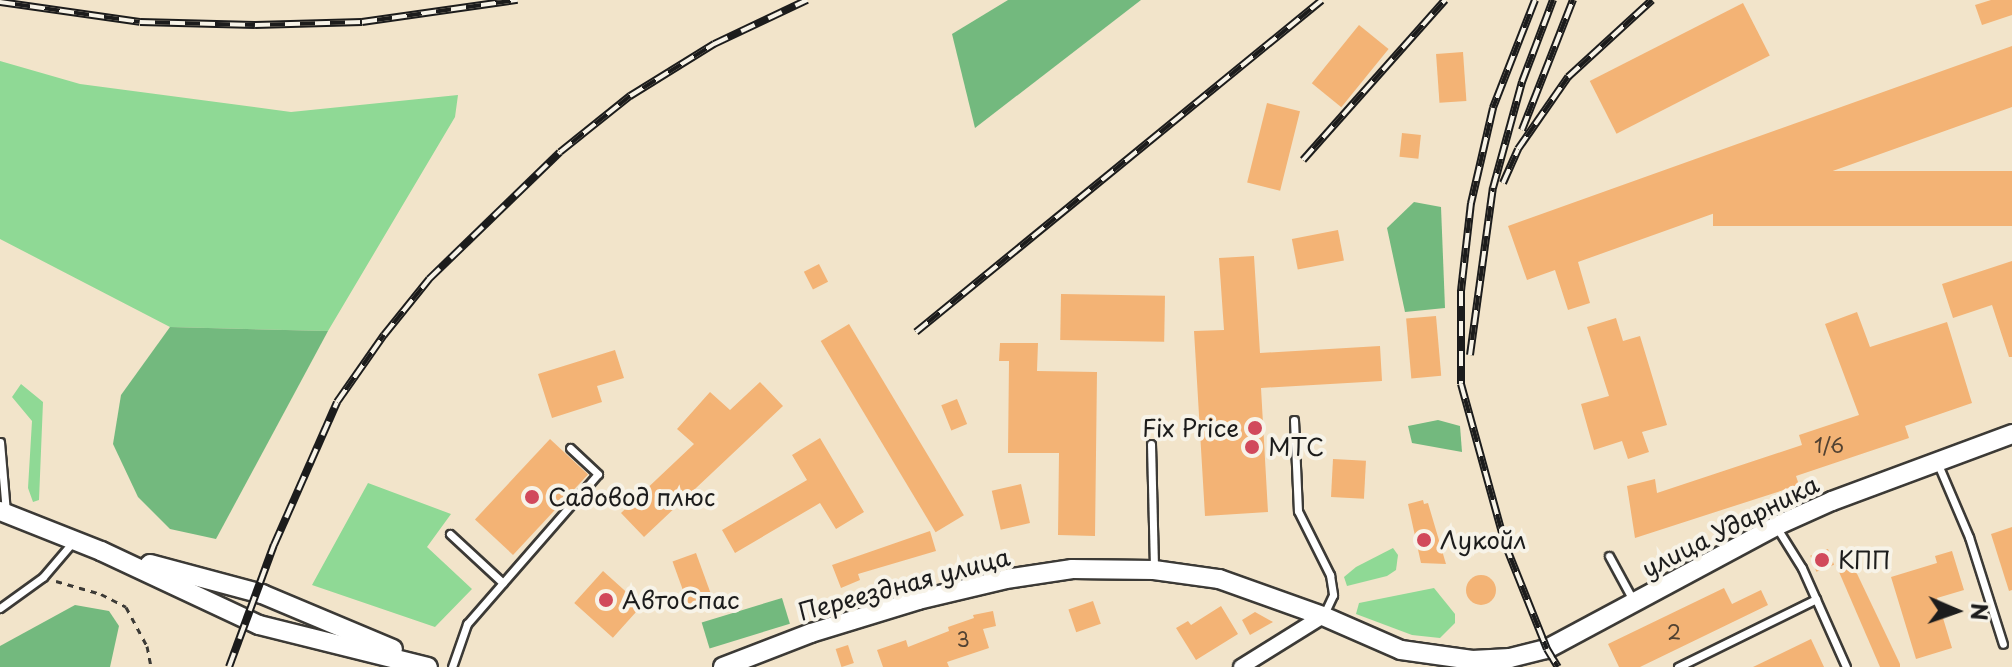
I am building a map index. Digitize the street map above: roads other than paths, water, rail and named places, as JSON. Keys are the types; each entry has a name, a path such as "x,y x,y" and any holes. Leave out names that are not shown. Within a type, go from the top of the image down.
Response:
{"street":[{"name":"улица Ударника","path":"1472,664 1547,649 1776,526 1937,460 2012,434"},
{"path":"3,512 101,551 259,625 428,667"},
{"path":"101,551 262,594 437,667"},
{"name":"Переездная улица","path":"723,667 811,633 918,600 1006,579 1072,569 1154,570 1219,579 1323,616 1401,650 1472,664"},
{"path":"1241,667 1323,616"}],"lane":[{"path":"1294,420 1298,511 1330,575 1333,595 1323,616"},
{"path":"0,442 3,512"},
{"path":"1151,444 1154,570"},
{"path":"452,667 467,624 598,474 570,448"},
{"path":"1937,460 1969,537 2003,644"},
{"path":"1776,526 1816,599 1846,667"},
{"path":"450,534 503,583"},
{"path":"0,608 43,577 74,541"},
{"path":"1609,556 1634,602"},
{"path":"1678,667 1816,599"}],"railway":[{"path":"0,2 140,22 255,25 362,22 517,0"},
{"path":"229,667 274,545 337,402 384,335 429,279 560,152 630,96 714,44 807,0"},
{"path":"916,332 1322,0"},
{"path":"1303,160 1445,0"},
{"path":"1535,0 1493,108 1471,203 1461,291 1461,384 1505,544 1547,649 1558,667"},
{"path":"1470,355 1493,188 1522,82 1553,0"},
{"path":"1522,130 1573,0"},
{"path":"1503,183 1518,149 1568,77 1652,0"}],"place":[{"name":"Fix Price","path":"1255,428"},
{"name":"МТС","path":"1252,447"},
{"name":"Садовод плюс","path":"532,497"},
{"name":"Лукойл","path":"1424,540"},
{"name":"КПП","path":"1822,560"},
{"name":"АвтоСпас","path":"606,600"}]}
